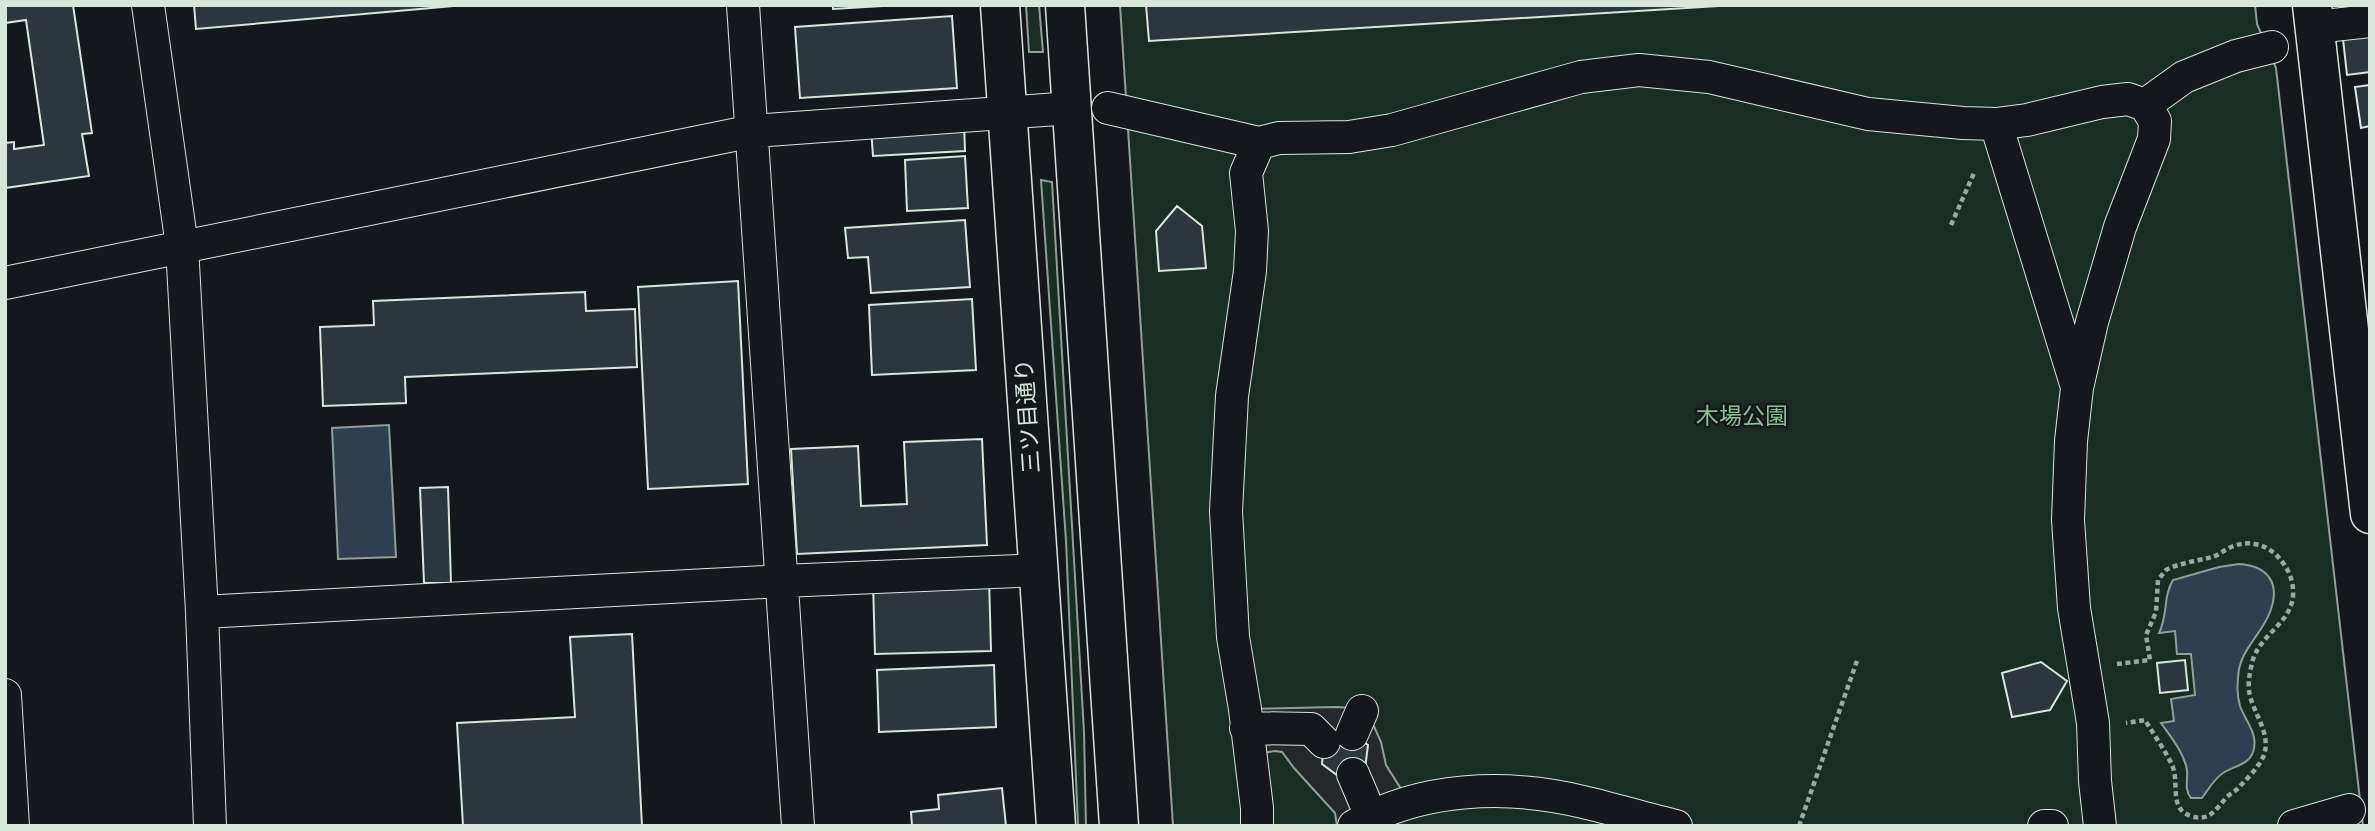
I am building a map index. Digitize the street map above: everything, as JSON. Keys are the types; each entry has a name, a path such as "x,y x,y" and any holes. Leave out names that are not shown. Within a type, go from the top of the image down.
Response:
{"main road":[{"name":"三ツ目通り","path":"1000,5 1056,826"},
{"path":"1065,5 1090,108 1119,826"},
{"path":"2314,16 2370,514"}],"street":[{"path":"148,5 182,246 202,612 210,826"},
{"path":"743,5 798,826"},
{"path":"2314,16 2370,21"},
{"path":"2146,105 2184,77 2236,56 2272,47"},
{"path":"5,284 753,131 1090,108 1259,143 1279,138 1349,137 1392,130 1581,77 1639,70 1709,77 1868,114 1997,124 2027,120 2102,102 2128,100 2146,105 2155,121 2154,139 2120,227 2092,322 2077,388 2071,441 2068,520 2074,608 2094,727 2095,781 2100,826"},
{"path":"1997,124 2077,388"},
{"path":"1256,826 1257,808 1233,637 1226,511 1231,396 1250,271 1252,231 1246,173 1259,143"},
{"path":"202,612 1039,570"},
{"path":"5,695 13,826"},
{"path":"1247,728 1346,729"},
{"path":"1353,774 1363,821 1419,800 1474,791 1530,792 1583,814 1676,826"},
{"path":"2294,826 2349,810"},
{"path":"2043,826 2052,826"}],"path":[{"path":"2084,669 2150,660 2146,635 2156,612 2158,580 2171,567 2216,556 2233,546 2250,544 2267,547 2276,553 2290,574 2292,602 2280,622 2259,644 2249,678 2249,691 2264,732 2264,755 2241,786 2230,793 2208,817 2199,818 2182,812 2177,806 2175,771 2145,720 2094,727"},
{"path":"1799,826 1858,658"}],"green space":[{"path":"1026,5 1039,5 1043,52 1029,52"},
{"name":"木場公園","path":"1120,5 2255,5 2257,24 2276,68 2363,826 1173,826"},
{"path":"1041,180 1052,182 1084,732 1086,826 1078,826 1066,541"}],"shaded area":[{"path":"1356,708 1368,713 1381,742 1386,765 1410,803 1354,826 1337,826 1335,813 1282,752 1250,755 1245,709"}],"water":[{"path":"389,425 396,557 338,559 332,428"},
{"path":"2239,564 2264,572 2270,578 2274,593 2266,621 2246,652 2239,669 2239,703 2253,734 2253,752 2248,760 2220,775 2202,798 2191,798 2187,789 2187,770 2183,757 2161,723 2174,721 2171,699 2195,695 2191,654 2177,654 2175,631 2159,633 2173,580"}],"building":[{"path":"5,5 73,5 92,133 82,134 89,176 5,188 5,143 14,142 14,149 44,145 26,20 5,23"},
{"path":"194,5 465,5 196,29"},
{"path":"833,5 900,5 833,9"},
{"path":"1146,5 1735,5 1149,41"},
{"path":"952,16 957,88 800,98 795,27"},
{"path":"2370,36 2370,72 2347,75 2343,39"},
{"path":"2370,85 2370,126 2361,128 2355,87"},
{"path":"964,123 965,151 873,156 871,128"},
{"path":"965,156 968,208 907,211 905,160"},
{"path":"1177,206 1202,226 1206,268 1159,271 1156,231"},
{"path":"965,220 970,287 871,293 868,257 848,258 845,228"},
{"path":"738,281 748,484 648,489 638,287"},
{"path":"585,292 586,311 635,309 637,367 405,377 406,403 323,406 320,327 374,325 373,301"},
{"path":"972,299 976,370 872,375 869,305"},
{"path":"982,439 987,545 797,554 791,449 858,446 861,506 907,504 904,442"},
{"path":"448,487 451,583 424,583 420,488"},
{"path":"989,578 991,651 875,654 873,582"},
{"path":"632,634 642,826 463,826 457,723 575,717 570,637"},
{"path":"2185,660 2188,690 2160,693 2157,663"},
{"path":"2041,662 2067,681 2050,710 2012,717 2002,673"},
{"path":"994,665 996,727 879,732 877,670"},
{"path":"1348,732 1368,745 1365,769 1341,778 1322,764 1324,738"},
{"path":"1002,788 1006,826 912,826 911,812 939,809 938,795"}]}
